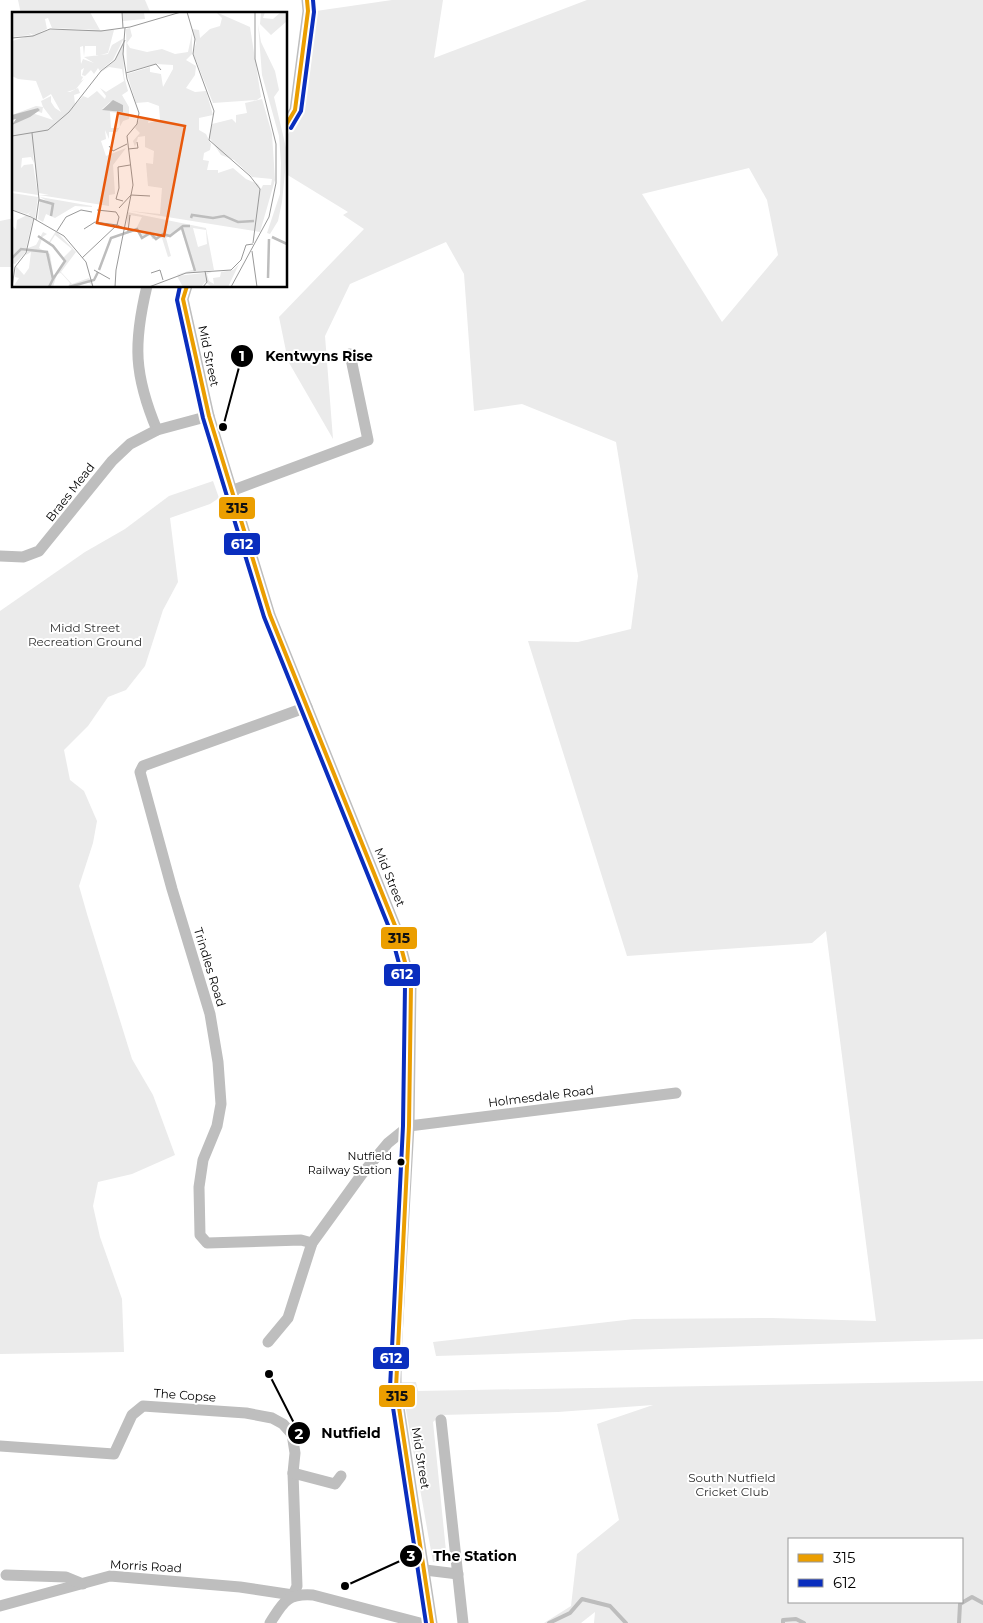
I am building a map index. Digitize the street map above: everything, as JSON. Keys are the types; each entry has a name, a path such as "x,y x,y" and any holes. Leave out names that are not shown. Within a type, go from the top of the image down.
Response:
{"street":[{"path":"288,122 295,110 308,11 307,0"},
{"path":"147,288 138,326 136,351 143,393 157,430"},
{"name":"Mid Street","path":"186,288 183,299 208,416 270,615 396,928 411,985 409,1126 396,1355 396,1388 432,1623"},
{"path":"231,491 368,440 350,354"},
{"name":"Braes Mead","path":"0,556 15,558 39,551 112,460 137,438 157,430 208,416"},
{"name":"Trindles Road","path":"307,707 143,766 140,772 172,889 210,1014 218,1062 221,1104 217,1126 203,1160 199,1187 200,1235 207,1243 301,1240 312,1243"},
{"name":"Holmesdale Road","path":"409,1126 676,1093"},
{"path":"268,1342 288,1318 312,1243 367,1168 388,1143 409,1126"},
{"name":"The Copse","path":"0,1446 114,1454 132,1415 143,1406 236,1412 272,1418 283,1424 292,1434 295,1453 293,1472"},
{"path":"441,1420 463,1623"},
{"path":"270,1623 285,1601 293,1595 297,1586 293,1472 335,1484 341,1476"},
{"path":"425,1570 458,1574"},
{"path":"6,1575 66,1577 83,1584"},
{"name":"Morris Road","path":"0,1606 110,1576 240,1587 293,1595 313,1595 420,1623"}],"green space":[{"path":"18,0 145,0 150,12 21,12"},
{"path":"392,0 443,0 434,58 587,0 983,0 983,1339 436,1356 433,1342 634,1319 772,1318 876,1321 826,931 812,943 627,956 528,641 578,642 631,629 638,576 616,442 522,404 474,411 464,274 446,242 350,284 325,336 333,439 288,361 279,317 364,229 343,215 348,212 288,175 288,134 300,113 316,11","holes":["749,168 767,200 778,255 722,322 642,194"]},
{"path":"12,218 12,267 0,267 0,221"},
{"name":"Midd Street Recreation Ground","path":"213,481 219,498 210,504 170,518 178,582 163,610 145,666 126,690 108,697 88,726 64,750 70,780 84,791 97,821 93,843 79,886 132,1059 153,1095 175,1155 132,1174 98,1182 93,1206 100,1237 122,1299 124,1352 0,1354 0,611 85,552 125,529 169,496"},
{"name":"South Nutfield Cricket Club","path":"983,1381 983,1623 594,1623 595,1612 581,1623 544,1623 571,1606 577,1554 619,1520 597,1424 653,1405 558,1412 441,1415 433,1422 447,1561 433,1562 401,1382 416,1382 418,1391"}],"waterway":[{"path":"963,1602 972,1597 983,1603"},
{"path":"549,1623 570,1613 582,1599 610,1606 626,1623"},
{"path":"959,1623 960,1604 962,1603"},
{"path":"783,1623 783,1620 796,1619 804,1623"}],"transit line":[{"name":"315","path":"288,122 295,110 308,11 307,0"},
{"name":"612","path":"291,128 301,111 314,12 313,0"},
{"name":"612","path":"180,288 177,300 203,418 264,617 390,930 405,986 403,1126 390,1388 426,1623"},
{"name":"315","path":"186,288 183,299 209,416 270,615 396,928 411,985 409,1126 396,1388 432,1623"}],"place":[{"name":"Kentwyns Rise","path":"223,427"},
{"name":"Nutfield Railway Station","path":"401,1162"},
{"name":"Nutfield","path":"269,1374"},
{"name":"The Station","path":"345,1586"}]}
